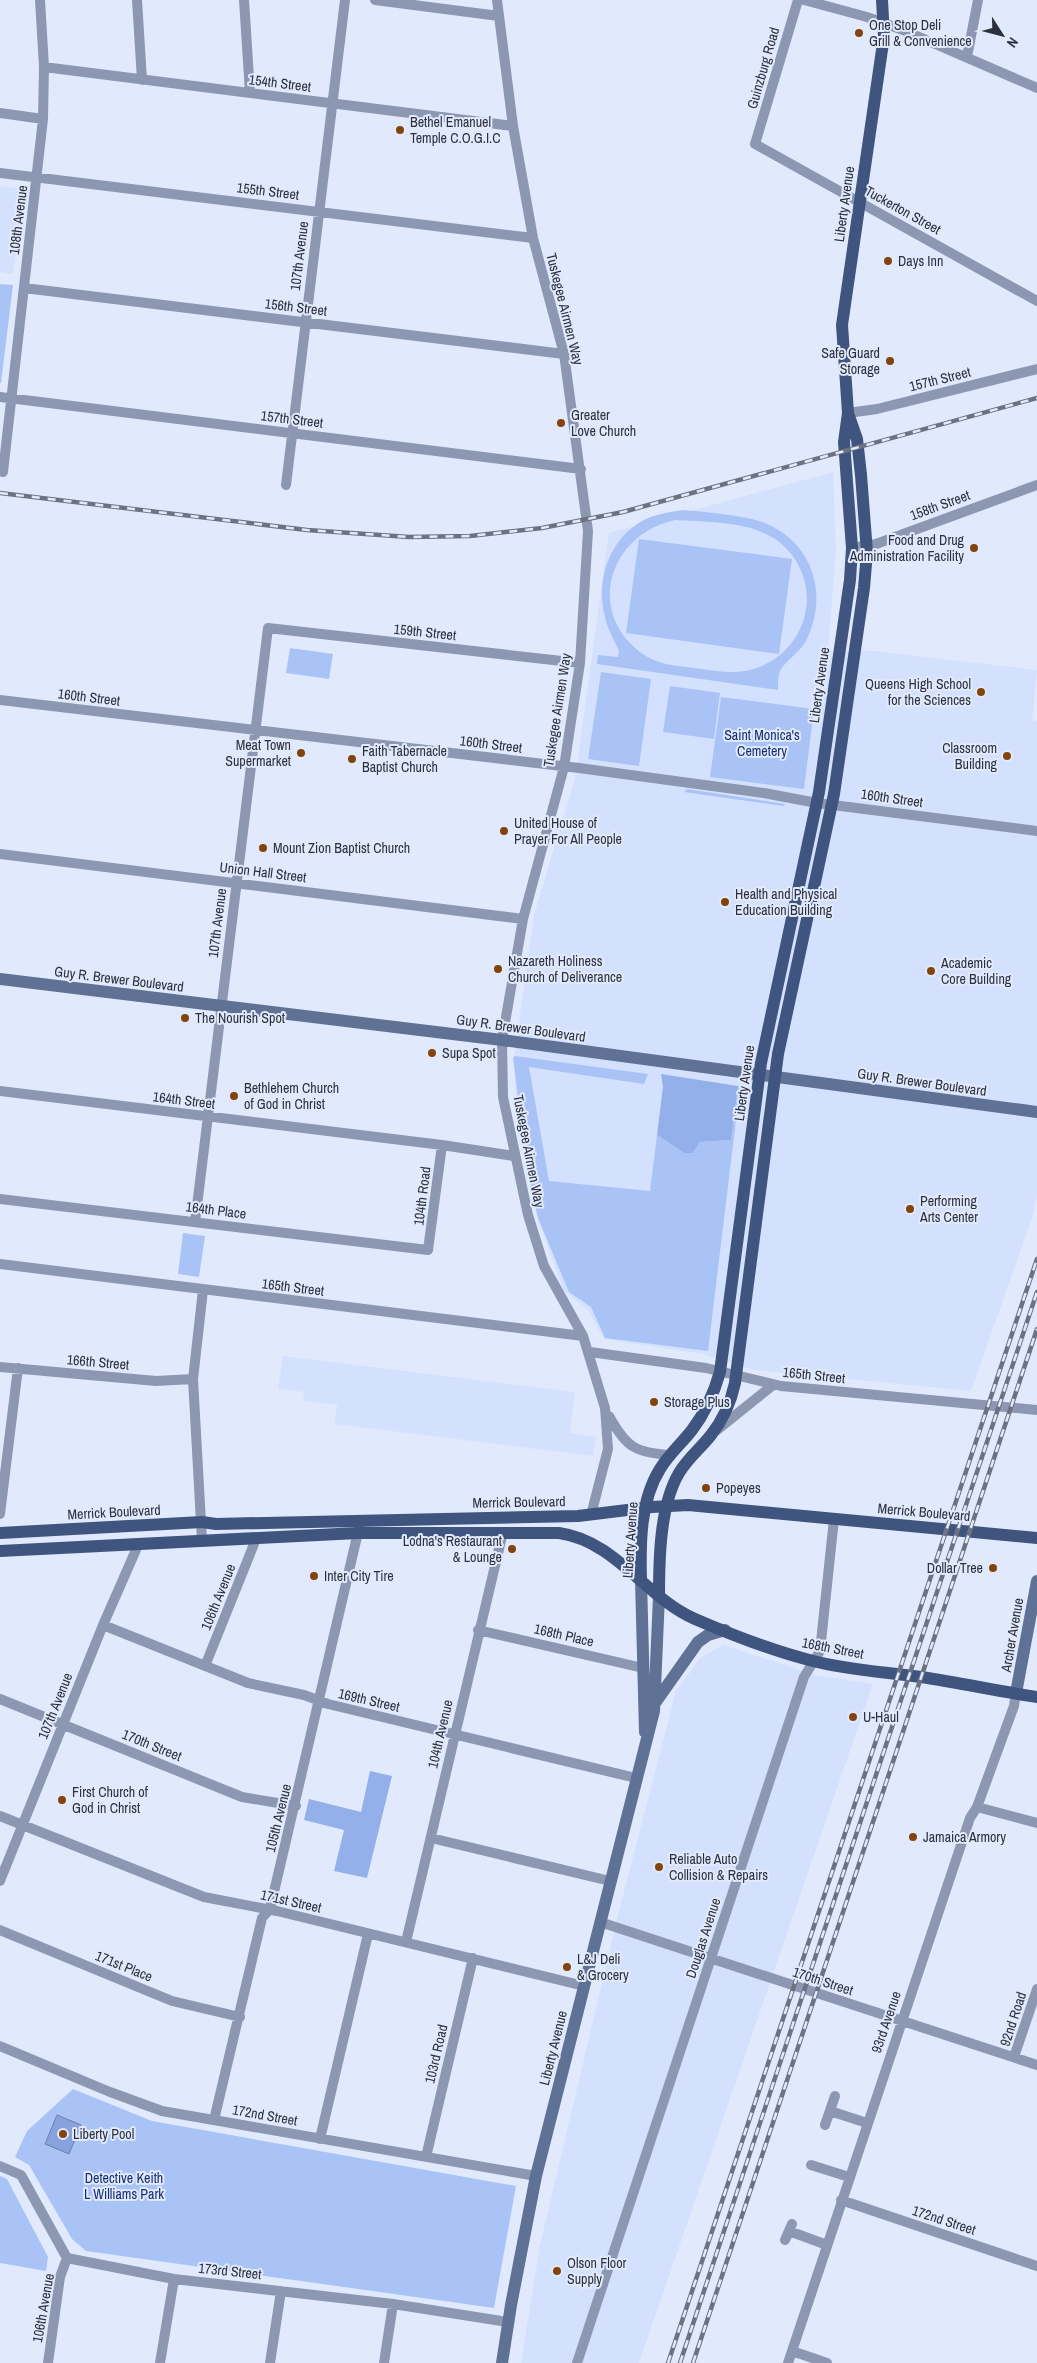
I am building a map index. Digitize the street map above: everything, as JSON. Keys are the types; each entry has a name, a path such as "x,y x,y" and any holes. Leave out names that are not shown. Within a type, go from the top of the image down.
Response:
{"main road":[{"name":"Liberty Avenue","path":"645,1742 641,1580 645,1508 652,1485 671,1455 700,1418 720,1372 760,1075 770,1016 817,803 848,591 852,548 844,442 848,413 842,325 884,36 882,0"},
{"name":"Liberty Avenue","path":"502,2363 536,2176 655,1703 659,1596 667,1506 678,1474 711,1435 728,1406 736,1376 782,1031 832,804 862,599 867,546 857,439 848,413"},
{"name":"Guy R. Brewer Boulevard","path":"0,979 502,1040 1037,1112"},
{"name":"Merrick Boulevard","path":"0,1533 202,1522 216,1524 361,1519 591,1515 688,1505 1037,1538"},
{"path":"0,1551 358,1534 553,1532 576,1537 606,1551 641,1580"},
{"name":"168th Street","path":"641,1580 659,1596 688,1615 813,1661 1037,1696"},
{"name":"Archer Avenue","path":"1016,1693 1037,1582"},
{"path":"655,1703 692,1648 704,1637 725,1630"}],"street":[{"name":"108th Avenue","path":"3,472 5,398 24,288 43,119 44,68 40,0"},
{"path":"137,0 142,80"},
{"path":"244,0 250,93"},
{"name":"107th Avenue","path":"286,485 344,0"},
{"path":"375,0 499,16"},
{"name":"Tuskegee Airmen Way","path":"497,0 514,126 533,238 564,354 588,531 580,663 564,767 523,919 502,1040 503,1098 528,1215 544,1266 590,1352 605,1408 608,1449 591,1515"},
{"name":"Guinzburg Road","path":"755,144 798,0"},
{"path":"804,0 883,23 1037,88"},
{"path":"967,57 978,0"},
{"name":"154th Street","path":"44,68 514,126"},
{"path":"0,113 43,119"},
{"name":"Tuckerton Street","path":"755,144 860,201 1037,302"},
{"name":"155th Street","path":"0,172 533,238"},
{"name":"156th Street","path":"24,288 564,354"},
{"name":"157th Street","path":"848,413 877,409 1037,369"},
{"name":"157th Street","path":"5,398 581,469"},
{"name":"158th Street","path":"852,548 867,546 1037,485"},
{"name":"107th Avenue","path":"195,1222 268,628"},
{"name":"159th Street","path":"268,628 580,663"},
{"name":"160th Street","path":"0,700 564,767 764,793 817,803 1037,831"},
{"name":"Union Hall Street","path":"0,854 523,919"},
{"name":"164th Street","path":"0,1092 442,1145 514,1156"},
{"name":"104th Road","path":"428,1250 442,1145"},
{"name":"164th Place","path":"0,1199 428,1250"},
{"name":"165th Street","path":"0,1264 583,1336"},
{"path":"202,1540 193,1379 203,1290"},
{"name":"165th Street","path":"590,1352 720,1372 773,1385 1037,1410"},
{"name":"166th Street","path":"0,1367 156,1381 193,1379"},
{"path":"0,1514 18,1368"},
{"name":"Liberty Avenue","path":"711,1435 773,1385"},
{"name":"Tuskegee Airmen Way","path":"605,1408 620,1435 630,1445 647,1453 671,1455"},
{"name":"105th Avenue","path":"214,2120 262,1918 270,1910 296,1806 361,1519"},
{"name":"Douglas Avenue","path":"576,2363 806,1672 820,1651 834,1519"},
{"name":"104th Avenue","path":"406,1942 478,1630 503,1532"},
{"name":"106th Avenue","path":"205,1666 256,1539"},
{"name":"107th Avenue","path":"0,1881 62,1724 139,1543"},
{"name":"169th Street","path":"103,1625 248,1683 304,1694 328,1704 636,1778"},
{"name":"168th Place","path":"478,1630 643,1668"},
{"name":"93rd Avenue","path":"788,2363 970,1818 977,1807 1014,1706 1016,1693"},
{"name":"170th Street","path":"0,1699 242,1797 296,1806"},
{"path":"977,1807 1037,1823"},
{"name":"171st Street","path":"0,1816 204,1897 270,1910 584,1986"},
{"path":"431,1838 610,1881"},
{"name":"170th Street","path":"600,1922 1037,2065"},
{"name":"171st Place","path":"0,1930 172,2001 240,2017"},
{"path":"320,2138 368,1934"},
{"name":"103rd Road","path":"426,2157 472,1958"},
{"name":"92nd Road","path":"1014,2058 1037,1989"},
{"name":"172nd Street","path":"0,2046 101,2088 162,2110 536,2176"},
{"path":"825,2125 836,2096"},
{"path":"830,2111 867,2123"},
{"path":"811,2165 849,2177"},
{"path":"0,2166 21,2175 67,2258"},
{"name":"172nd Street","path":"841,2200 1037,2266"},
{"path":"789,2232 827,2245"},
{"name":"106th Avenue","path":"48,2363 60,2277 67,2258"},
{"name":"173rd Street","path":"67,2258 174,2279 393,2304 508,2322"},
{"path":"160,2363 174,2279"},
{"path":"270,2363 281,2291"},
{"path":"384,2363 393,2304"},
{"path":"792,2351 827,2363"}],"shaded area":[{"path":"0,186 25,189 13,274 0,272"},
{"path":"833,472 836,550 828,651 875,651 1037,670 1032,720 1037,721 1037,1196 1032,1218 971,1391 754,1370 703,1354 604,1339 588,1310 564,1291 537,1217 517,1122 514,1059 534,915 575,779 609,533"},
{"path":"661,1074 738,1086 731,1140 700,1142 693,1153 684,1153 657,1135 663,1086"},
{"path":"283,1356 575,1392 570,1433 596,1437 593,1456 335,1424 337,1405 303,1401 304,1392 278,1389"},
{"path":"723,1645 816,1675 873,1684 639,2363 521,2363 540,2245 618,1915 676,1691 700,1658"},
{"path":"370,1771 392,1776 367,1878 334,1871 344,1830 304,1820 309,1799 361,1812"},
{"name":"Liberty Pool","path":"57,2115 81,2125 69,2154 45,2144"}],"green space":[{"path":"0,284 13,285 1,383 0,383"},
{"path":"683,510 718,513 752,519 771,526 788,536 810,565 815,582 814,620 805,643 780,671 778,690 597,664 598,655 618,657 619,651 604,615 602,600 602,584 605,569 611,555 629,530 642,521 657,515","holes":["675,520 715,522 742,526 767,534 778,541 793,556 802,574 807,592 806,611 800,629 790,645 776,658 750,670 729,672 701,669 658,662 646,656 627,639 615,620 610,599 612,579 620,559 633,542 652,529"]},
{"path":"639,539 792,559 779,654 626,633"},
{"path":"290,648 333,654 329,679 286,673"},
{"path":"601,672 651,679 639,766 588,759"},
{"path":"670,686 720,693 714,739 663,732"},
{"name":"Saint Monica's Cemetery","path":"721,697 814,709 804,789 710,777"},
{"path":"687,789 785,804 784,806 684,792"},
{"path":"515,1056 648,1074 644,1084 529,1067 549,1181 650,1191 657,1135 684,1153 693,1153 700,1142 731,1140 738,1086 740,1087 708,1351 605,1338 591,1307 569,1292 538,1218 527,1165 513,1058"},
{"path":"183,1233 205,1236 199,1277 178,1274"},
{"name":"Detective Keith L Williams Park","path":"73,2089 152,2121 516,2186 494,2308 86,2251 72,2239 29,2165 15,2157 27,2131"},
{"path":"0,2176 7,2179 48,2257 46,2271 0,2263"}],"railway":[{"path":"0,493 307,530 409,537 470,536 542,528 623,512 1037,398"},
{"path":"668,2363 1037,1259"},
{"path":"680,2363 1037,1292"},
{"path":"693,2363 1037,1329"}],"place":[{"name":"One Stop Deli Grill & Convenience","path":"859,33"},
{"name":"Bethel Emanuel Temple C.O.G.I.C","path":"400,130"},
{"name":"Days Inn","path":"888,261"},
{"name":"Safe Guard Storage","path":"890,361"},
{"name":"Greater Love Church","path":"561,423"},
{"name":"Food and Drug Administration Facility","path":"974,548"},
{"name":"Queens High School for the Sciences","path":"981,692"},
{"name":"Meat Town Supermarket","path":"301,753"},
{"name":"Classroom Building","path":"1007,756"},
{"name":"Faith Tabernacle Baptist Church","path":"352,759"},
{"name":"United House of Prayer For All People","path":"504,831"},
{"name":"Mount Zion Baptist Church","path":"263,848"},
{"name":"Health and Physical Education Building","path":"725,902"},
{"name":"Nazareth Holiness Church of Deliverance","path":"498,969"},
{"name":"Academic Core Building","path":"931,971"},
{"name":"The Nourish Spot","path":"185,1018"},
{"name":"Supa Spot","path":"432,1053"},
{"name":"Bethlehem Church of God in Christ","path":"234,1096"},
{"name":"Performing Arts Center","path":"910,1209"},
{"name":"Storage Plus","path":"654,1402"},
{"name":"Popeyes","path":"706,1488"},
{"name":"Lodna's Restaurant & Lounge","path":"512,1549"},
{"name":"Dollar Tree","path":"993,1568"},
{"name":"Inter City Tire","path":"314,1576"},
{"name":"U-Haul","path":"853,1717"},
{"name":"First Church of God in Christ","path":"62,1800"},
{"name":"Jamaica Armory","path":"913,1837"},
{"name":"Reliable Auto Collision & Repairs","path":"659,1867"},
{"name":"L&J Deli & Grocery","path":"567,1967"},
{"name":"Liberty Pool","path":"63,2134"},
{"name":"Olson Floor Supply","path":"557,2271"}]}
